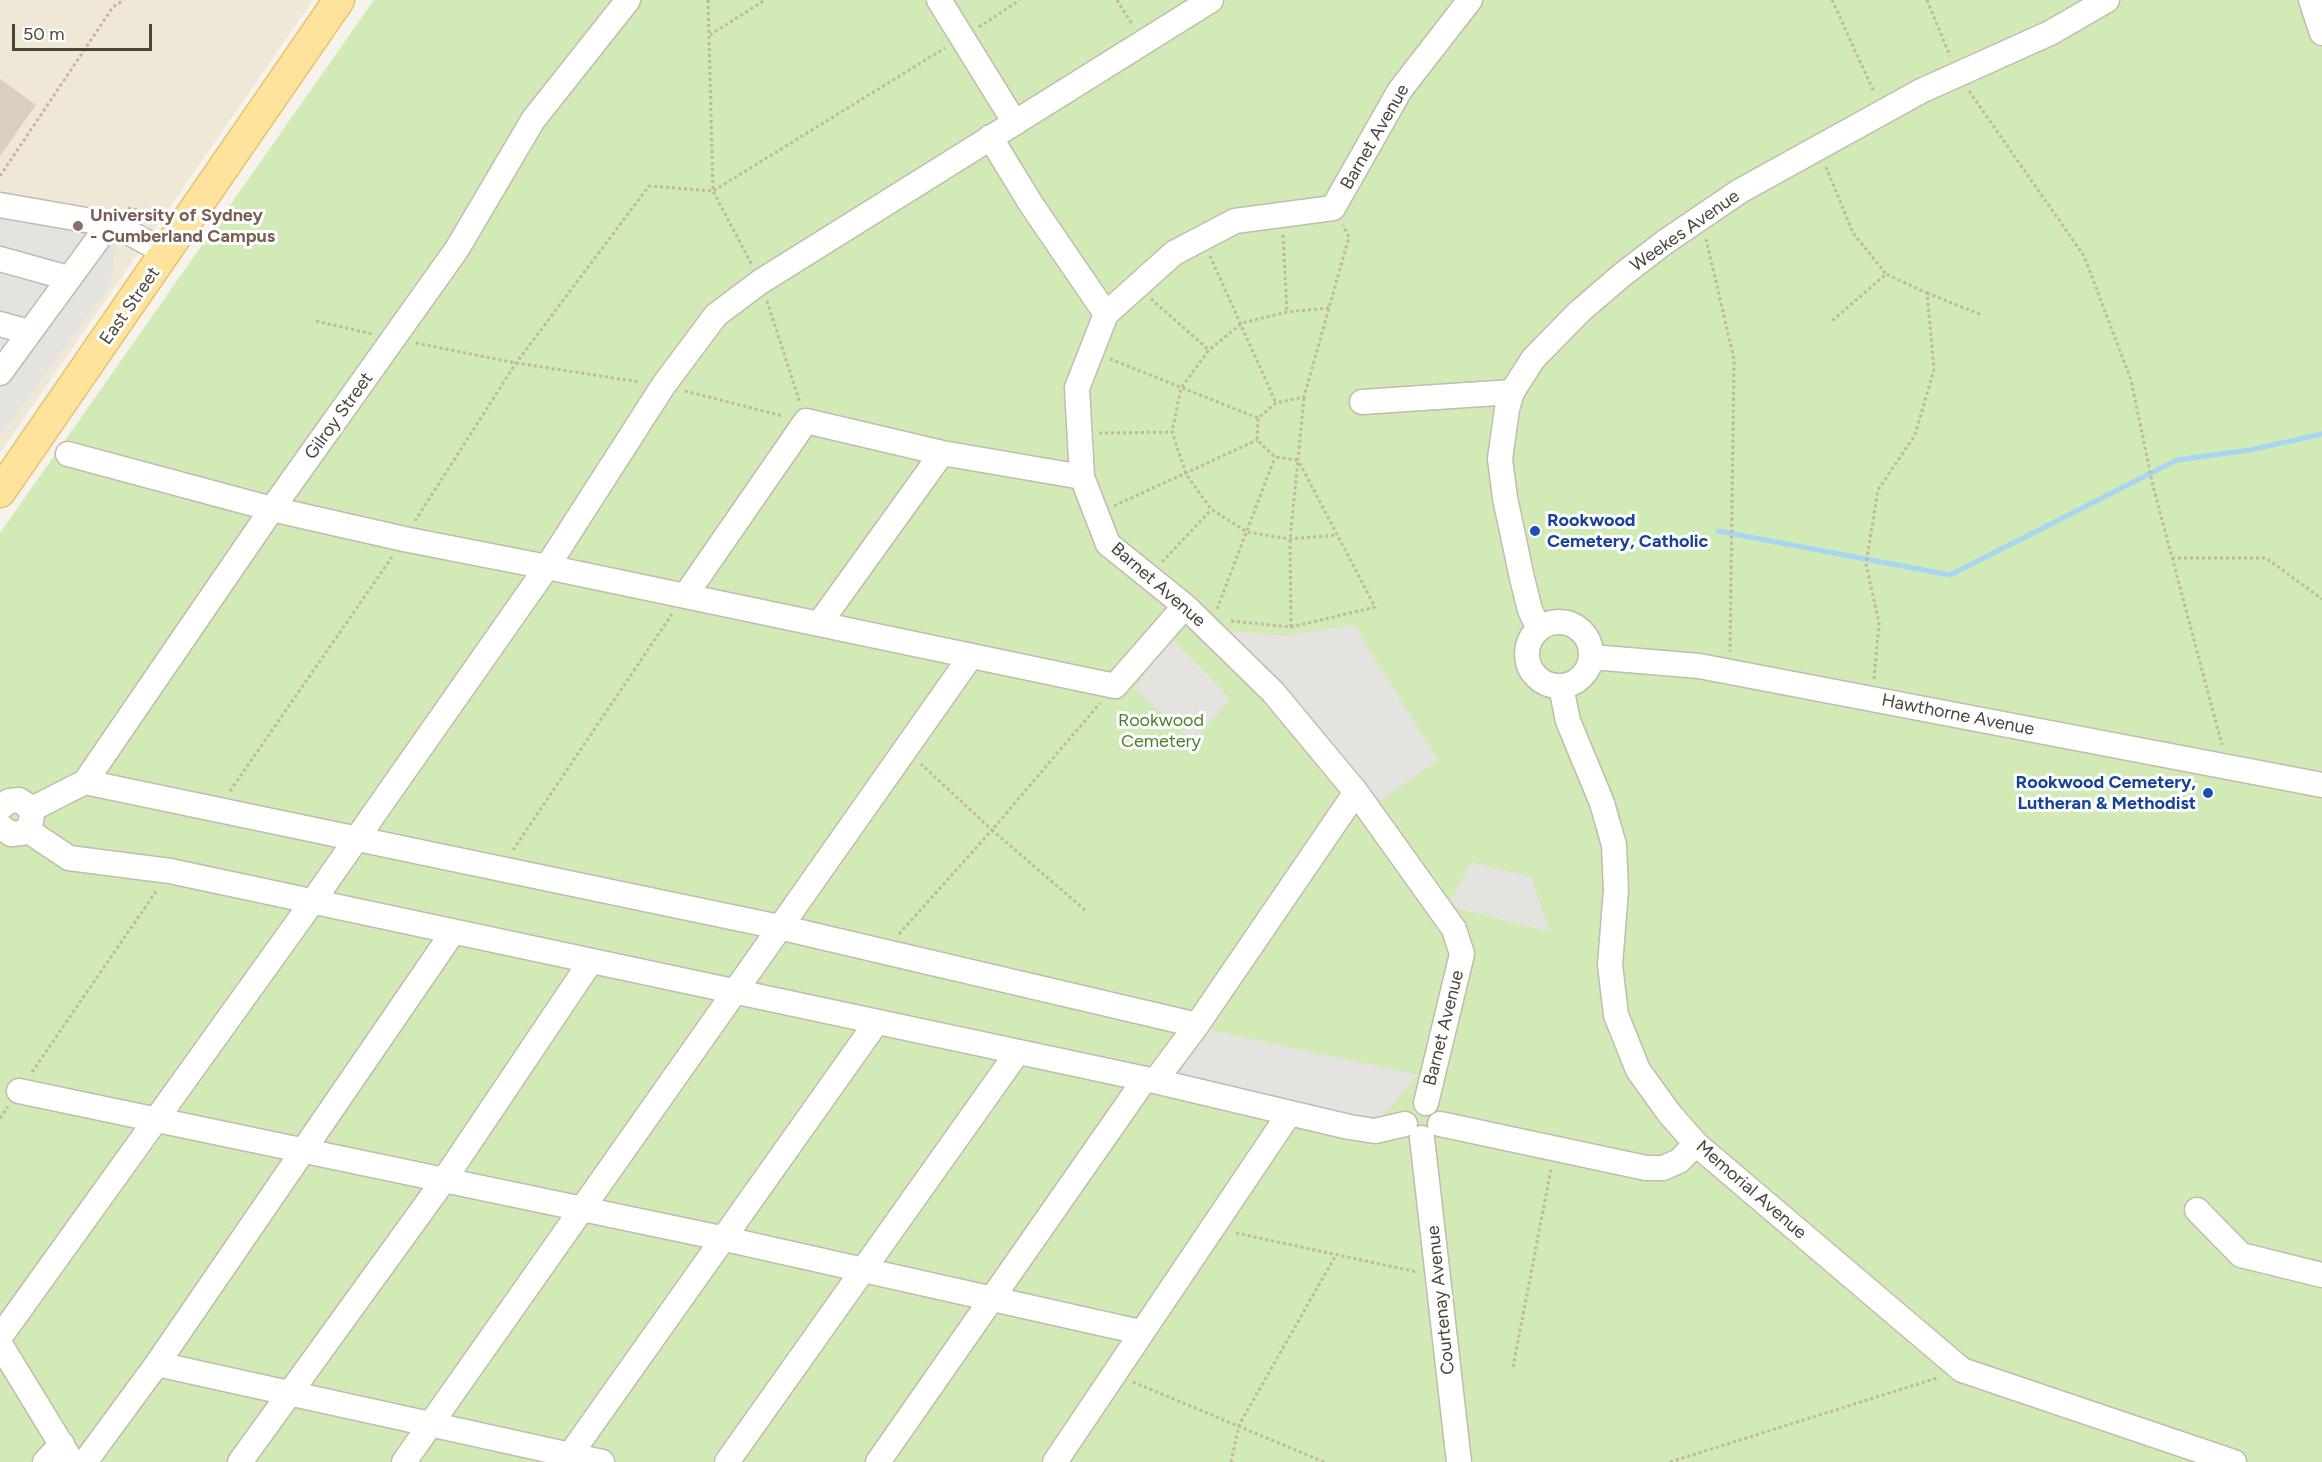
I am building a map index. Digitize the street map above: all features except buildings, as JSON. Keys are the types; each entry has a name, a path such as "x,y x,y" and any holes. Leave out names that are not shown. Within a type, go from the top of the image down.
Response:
{"main road":[{"name":"East Street","path":"0,492 339,0"}],"street":[{"name":"Gilroy Street","path":"29,820 85,782 272,509 457,249 533,120 628,0"},
{"path":"939,0 1015,123"},
{"path":"0,1336 356,840 547,567 663,386 716,315 760,282 1211,0"},
{"name":"Barnet Avenue","path":"1422,1129 1406,1113 1416,1104 1426,1103 1462,954 1454,929 1356,792 1273,692 1185,606 1108,544 1082,477 1077,388 1106,314 1174,253 1235,221 1334,208 1400,90 1470,0"},
{"name":"Weekes Avenue","path":"1539,629 1530,610 1522,578 1501,471 1502,429 1512,392 1533,359 1579,312 1622,275 1701,216 1740,191 1883,113 1958,75 2050,33 2107,0"},
{"path":"2311,0 2322,33"},
{"path":"990,137 1031,204 1106,314"},
{"path":"0,205 109,224 166,253"},
{"path":"0,373 109,224"},
{"path":"0,259 68,278"},
{"path":"0,324 29,332"},
{"path":"1362,402 1512,392"},
{"path":"685,596 806,422 942,453 1082,477"},
{"path":"819,624 942,453"},
{"path":"68,454 272,509 404,539 1115,686 1185,606"},
{"path":"1563,622 1578,628 1588,641 1592,657 1582,678 1561,687 1538,679 1529,665 1530,642 1539,629 1547,624 1563,622"},
{"path":"404,1462 971,656"},
{"name":"Hawthorne Avenue","path":"1592,657 1700,666 2322,785"},
{"name":"Memorial Avenue","path":"1561,687 1568,721 1602,803 1614,845 1617,890 1610,965 1613,1000 1619,1026 1638,1070 1653,1093 1696,1144 1962,1370 2234,1462"},
{"path":"85,782 779,927 1197,1025"},
{"path":"878,1462 1150,1080 1197,1025 1356,792"},
{"path":"1,809 11,834 22,834 29,820 69,858 170,871 1150,1080 1289,1114 1375,1131 1422,1129 1555,1147 1656,1169 1679,1161 1696,1144"},
{"path":"85,1462 158,1364 453,932"},
{"path":"240,1462 444,1180 591,961"},
{"path":"568,1459 721,1238 876,1023"},
{"path":"727,1462 1017,1053"},
{"path":"20,1091 721,1238 1140,1332"},
{"path":"1054,1462 1289,1114"},
{"name":"Courtenay Avenue","path":"1422,1129 1459,1462"},
{"path":"2197,1210 2241,1255 2322,1275"},
{"path":"0,1344 67,1453 45,1462"},
{"path":"158,1364 430,1424 568,1459 602,1462"}],"path":[{"path":"0,176 113,7 124,0"},
{"path":"708,0 713,191 760,282 806,422"},
{"path":"710,35 765,0"},
{"path":"216,811 404,539 516,363 649,186 713,191 1020,0"},
{"path":"1117,0 1143,42"},
{"path":"1832,0 1883,113"},
{"path":"1927,0 1958,75 2084,256 2131,380 2153,486 2228,767"},
{"path":"1819,149 1853,233 1886,274 1982,315"},
{"path":"1291,627 1290,539 1304,397 1350,237 1334,208"},
{"path":"1281,215 1287,312"},
{"path":"1701,216 1734,359 1730,672"},
{"path":"1201,238 1242,322 1276,403"},
{"path":"1832,321 1886,274"},
{"path":"1137,286 1209,350"},
{"path":"1872,699 1879,623 1866,564 1878,490 1915,435 1934,369 1927,293"},
{"path":"1329,308 1287,312 1242,322 1209,350 1181,388 1172,432 1186,474 1211,509 1247,532 1290,539 1336,535"},
{"path":"316,321 516,363 663,386 806,422"},
{"path":"1092,351 1258,418"},
{"path":"1298,460 1275,457 1257,440 1258,418 1276,403 1304,397"},
{"path":"1080,433 1172,432"},
{"path":"1096,515 1257,440"},
{"path":"1185,606 1214,616 1275,457"},
{"path":"1223,620 1291,627 1375,607 1298,460"},
{"path":"1148,576 1211,509"},
{"path":"2172,558 2266,558 2322,599"},
{"path":"501,869 685,596"},
{"path":"884,951 992,830 1115,686"},
{"path":"905,749 992,830 1085,910"},
{"path":"0,1118 170,871"},
{"path":"1513,1367 1555,1147"},
{"path":"1214,1228 1439,1277"},
{"path":"1231,1462 1239,1425 1336,1255"},
{"path":"1670,1462 1962,1370"},
{"path":"1114,1374 1324,1462"}],"shaded area":[{"name":"University of Sydney - Cumberland Campus","path":"0,0 313,0 0,453"},
{"path":"0,202 120,226 109,286 0,436"},
{"path":"1354,625 1438,760 1377,803 1283,682 1226,630 1283,636"},
{"path":"1171,637 1230,699 1193,741 1134,689"},
{"path":"1471,862 1531,877 1550,932 1448,906"},
{"path":"1210,1030 1418,1075 1379,1120 1178,1075"}],"green space":[{"name":"Rookwood Cemetery","path":"374,0 2322,0 2322,1462 0,1462 0,533"}],"waterway":[{"path":"1718,531 1950,575 2177,460 2250,450 2322,434"}],"place":[{"name":"University of Sydney - Cumberland Campus","path":"78,226"},
{"name":"Rookwood Cemetery, Catholic","path":"1535,531"},
{"name":"Rookwood Cemetery, Lutheran & Methodist","path":"2208,793"}]}
